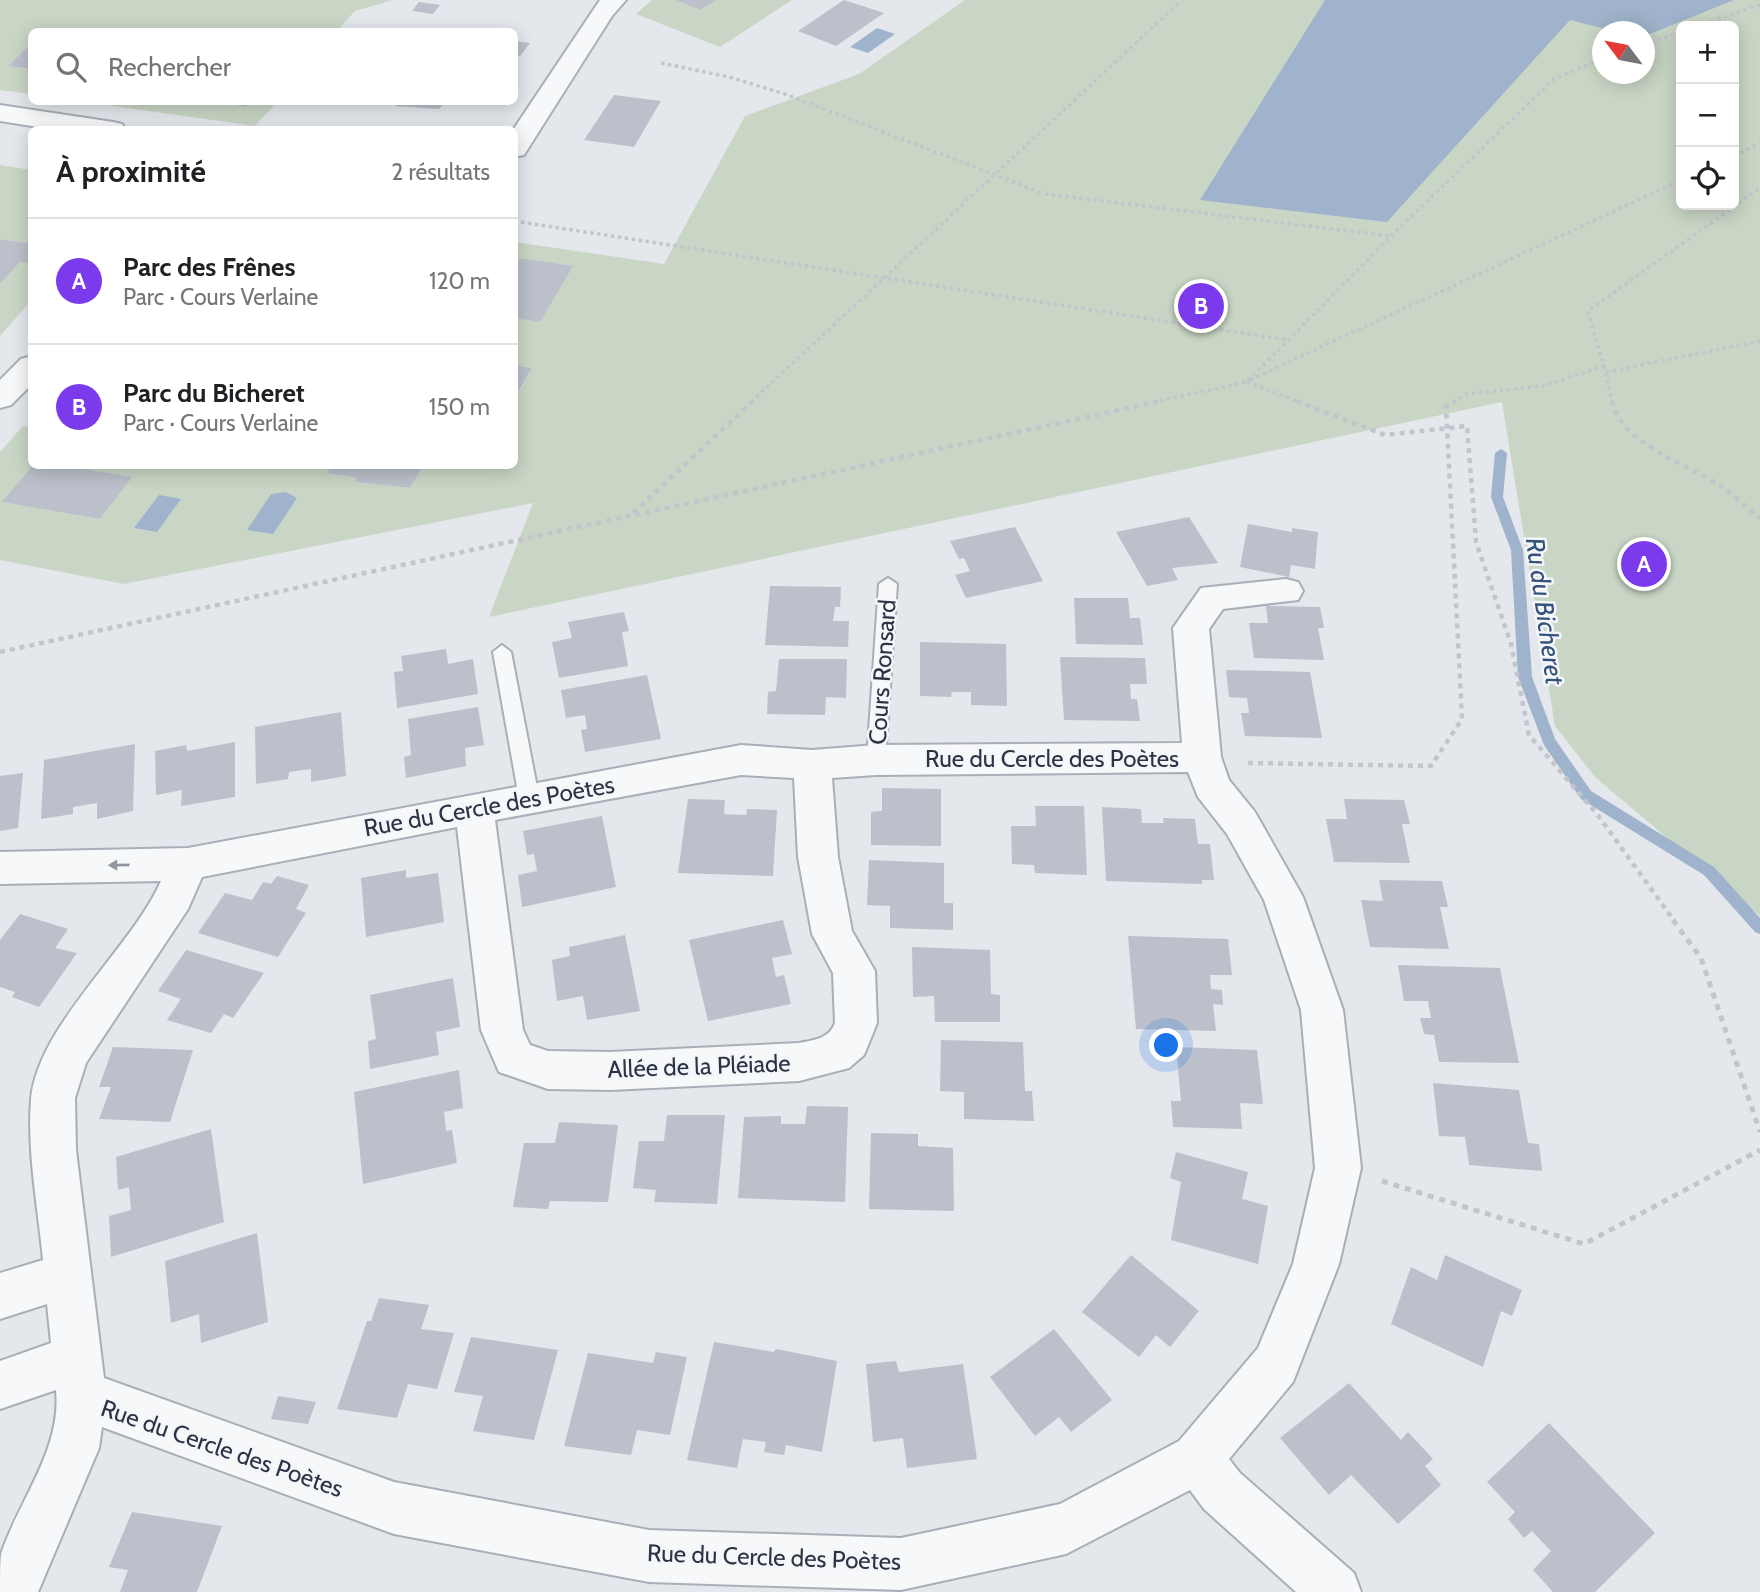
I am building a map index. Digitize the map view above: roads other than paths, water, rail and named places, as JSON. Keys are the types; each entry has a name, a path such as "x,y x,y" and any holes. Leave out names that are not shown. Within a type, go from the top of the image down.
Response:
{"street":[{"path":"518,143 602,12 614,0"},
{"path":"0,113 86,126"},
{"path":"0,398 28,370"},
{"path":"1202,757 1191,628 1199,612 1213,597 1286,591"},
{"name":"Rue du Cercle des Poètes","path":"0,868 188,864 474,807 741,760 812,765 876,760 1202,757 1212,786 1241,824 1283,897 1322,1010 1338,1168 1316,1265 1276,1364 1197,1459 1066,1528 901,1563 649,1556 394,1508 104,1404 79,1380"},
{"name":"Allée de la Pléiade","path":"474,807 502,1030 514,1059 548,1070 799,1062 835,1055 849,1042 856,1023 854,971 832,934 822,883 812,765"},
{"path":"11,1592 74,1448 79,1380 54,1150 53,1098 67,1055 174,897 188,864"},
{"path":"0,1296 66,1276"},
{"path":"0,1385 79,1380"},
{"path":"1197,1459 1222,1491 1335,1592"}],"lane":[{"name":"Cours Ronsard","path":"876,760 888,584"},
{"path":"502,652 528,798"}],"water":[{"path":"1325,0 1734,0 1676,21 1676,23 1655,32 1655,21 1592,21 1592,26 1570,20 1387,222 1200,200"},
{"path":"877,28 895,34 868,53 850,47"},
{"path":"286,492 297,498 273,534 247,530 271,494"},
{"path":"159,495 181,499 157,532 134,528"}],"waterway":[{"name":"Ru du Bicheret","path":"1501,453 1497,497 1517,550 1525,677 1549,741 1586,795 1709,871 1760,928"}],"place":[{"name":"Parc du Bicheret","path":"1201,306"},
{"name":"Parc des Frênes","path":"1644,564"}]}
